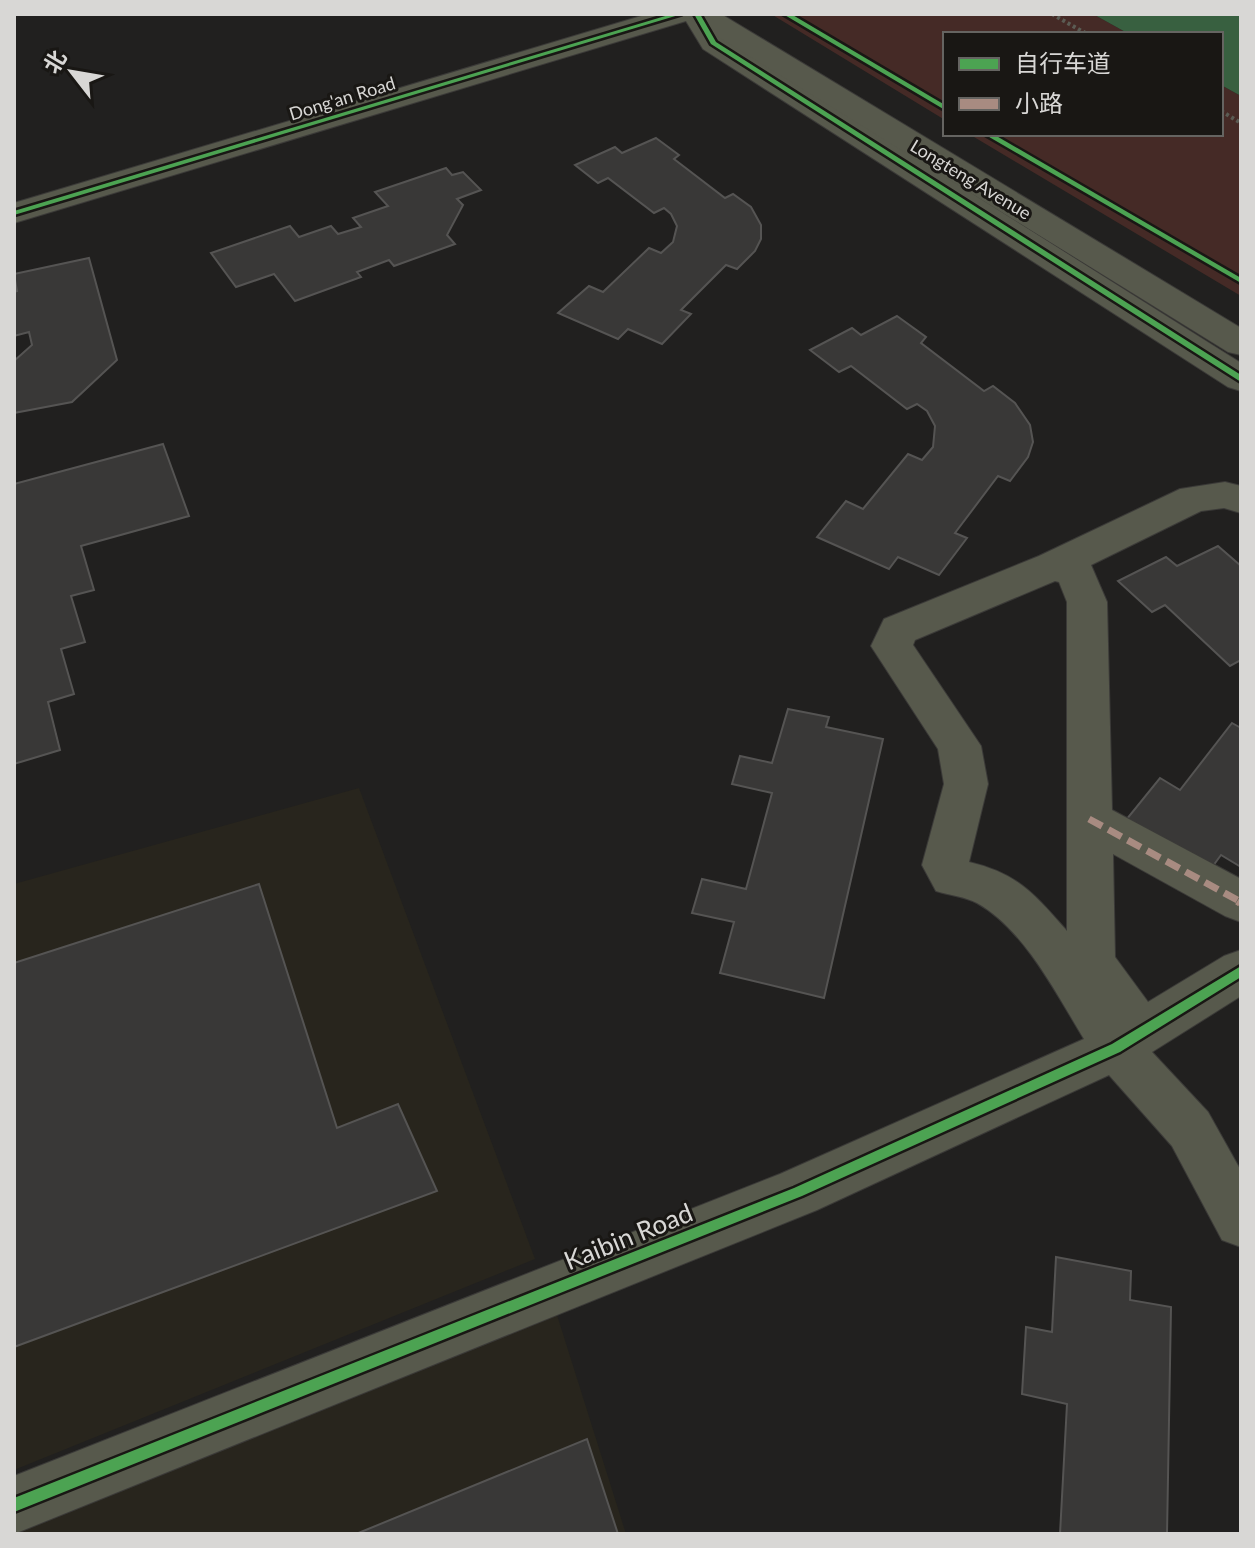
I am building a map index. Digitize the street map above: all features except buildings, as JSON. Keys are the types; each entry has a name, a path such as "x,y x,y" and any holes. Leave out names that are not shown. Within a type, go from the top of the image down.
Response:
{"street":[{"name":"Dong'an Road","path":"14,213 679,14"},
{"name":"Longteng Avenue","path":"699,14 1241,319"},
{"path":"699,14 713,43 1241,379"},
{"name":"Longteng Avenue","path":"752,14 943,134"},
{"name":"Longteng Avenue","path":"946,136 1045,211 1241,344"},
{"path":"1241,500 1225,495 1194,498 1053,566 899,630 892,646 959,746 966,784 945,865 952,877 989,886 1018,908 1061,958 1129,1040 1190,1129 1241,1222"},
{"path":"1053,566 1075,572 1087,602 1091,963 1129,1040"},
{"path":"1089,819 1241,902"},
{"name":"Kaibin Road","path":"14,1505 798,1192 1129,1040 1241,971"}],"path":[{"path":"1052,14 1084,32"},
{"path":"1223,112 1241,123"}],"shaded area":[{"path":"771,14 1093,14 1125,32 943,32 943,119"},
{"path":"1093,14 1241,14 1241,96 1223,86 1223,32 1125,32"},
{"path":"1223,86 1241,96 1241,296 972,136 1223,136"},
{"path":"359,788 535,1259 14,1470 14,884"},
{"path":"551,1296 626,1534 14,1534 14,1514"}],"marked path":[{"path":"1089,819 1241,902"}],"cycle path":[{"path":"14,213 679,14"},
{"path":"697,14 713,43 1241,379"},
{"path":"786,14 943,107"},
{"path":"991,136 1241,281"},
{"path":"14,1505 798,1192 1116,1048 1241,971"}]}
